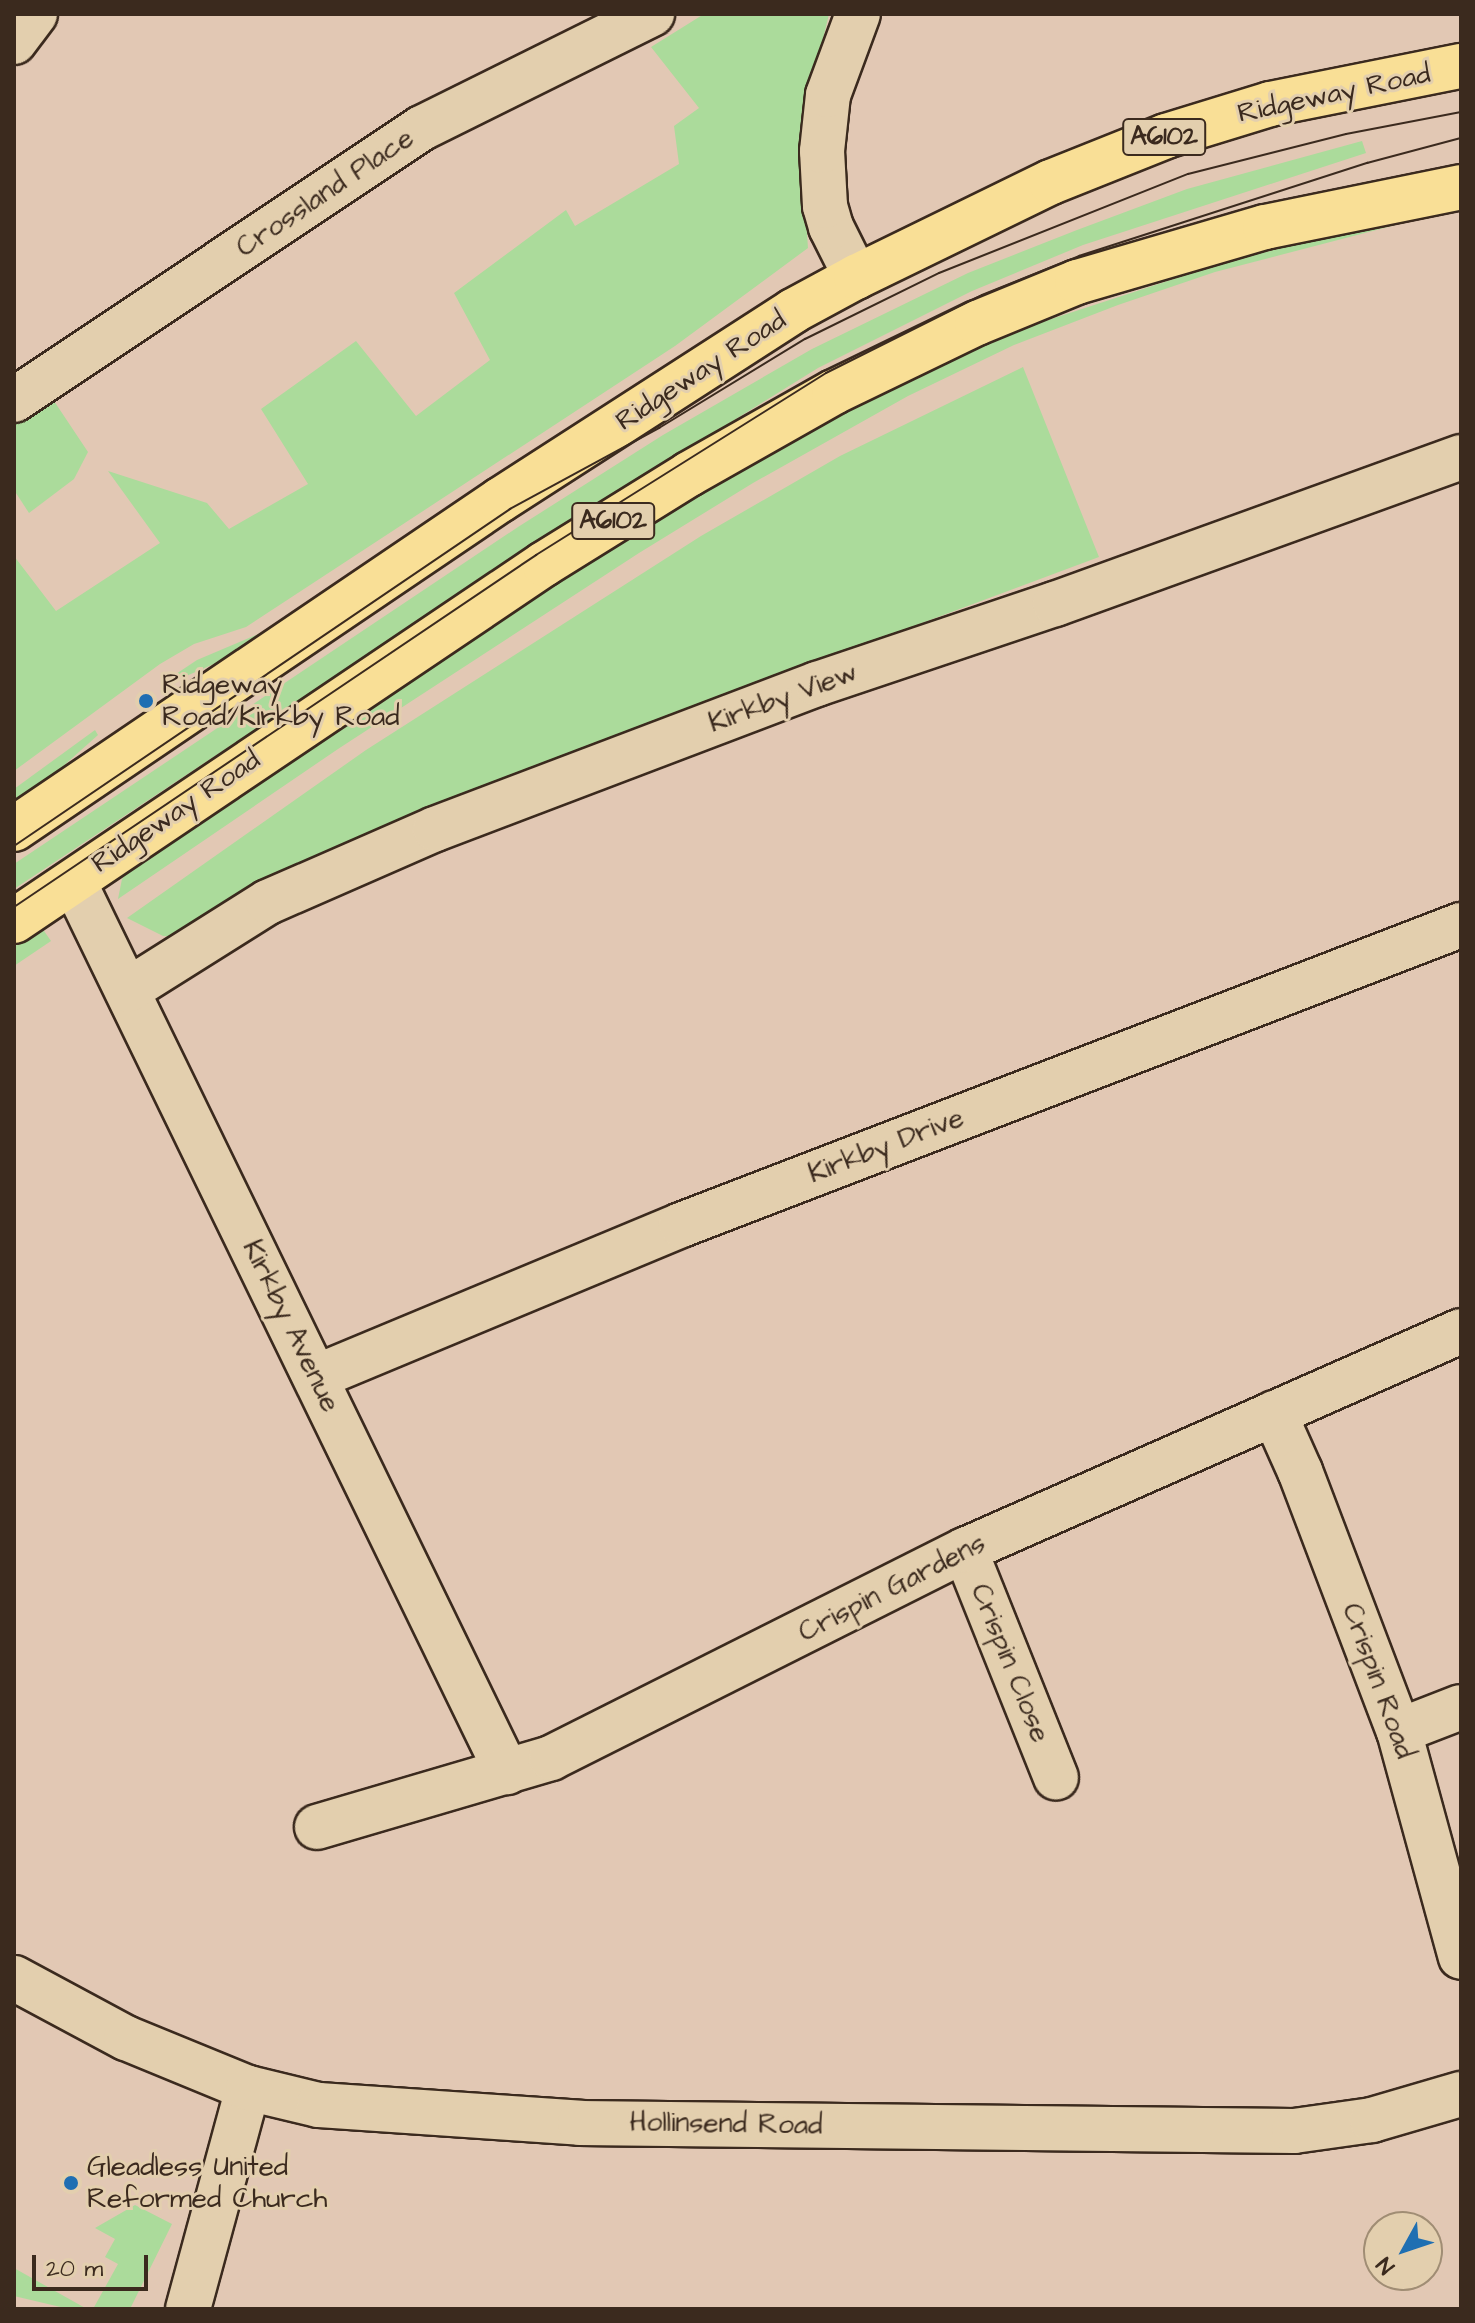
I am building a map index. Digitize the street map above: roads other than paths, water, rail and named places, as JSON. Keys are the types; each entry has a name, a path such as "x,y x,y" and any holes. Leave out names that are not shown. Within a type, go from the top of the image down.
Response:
{"highway":[{"name":"Ridgeway Road","path":"14,829 500,500 793,311 856,277 1051,182 1166,136 1270,104 1461,66"},
{"name":"Ridgeway Road","path":"14,921 544,564 689,474 834,392 977,323 1077,282 1265,227 1461,187"}],"street":[{"path":"14,42 35,14"},
{"name":"Crossland Place","path":"14,400 422,128 652,14"},
{"path":"856,277 831,227 825,206 822,151 828,95 858,14"},
{"name":"Kirkby View","path":"128,990 268,902 435,829 817,684 1055,604 1461,457"},
{"name":"Kirkby Avenue","path":"74,882 507,1772"},
{"name":"Kirkby Drive","path":"316,1377 681,1225 1461,925"},
{"name":"Crispin Gardens","path":"317,1827 507,1772 591,1741 965,1550 1461,1331"},
{"name":"Crispin Road","path":"1274,1413 1300,1471 1399,1731 1461,1957"},
{"name":"Crispin Close","path":"965,1550 1056,1777"},
{"path":"1399,1731 1461,1707"},
{"name":"Hollinsend Road","path":"14,1978 126,2038 248,2088 319,2105 580,2123 1294,2131 1372,2120 1461,2094"},
{"path":"188,2309 248,2088"}],"tram line":[{"path":"14,846 510,509 659,428 805,339 939,273 1188,174 1346,134 1461,112"},
{"path":"14,907 536,555 826,373 982,295 1079,256 1367,163 1461,138"}],"place":[{"name":"Ridgeway Road/Kirkby Road","path":"146,701"},
{"name":"Gleadless United Reformed Church","path":"71,2183"}]}
